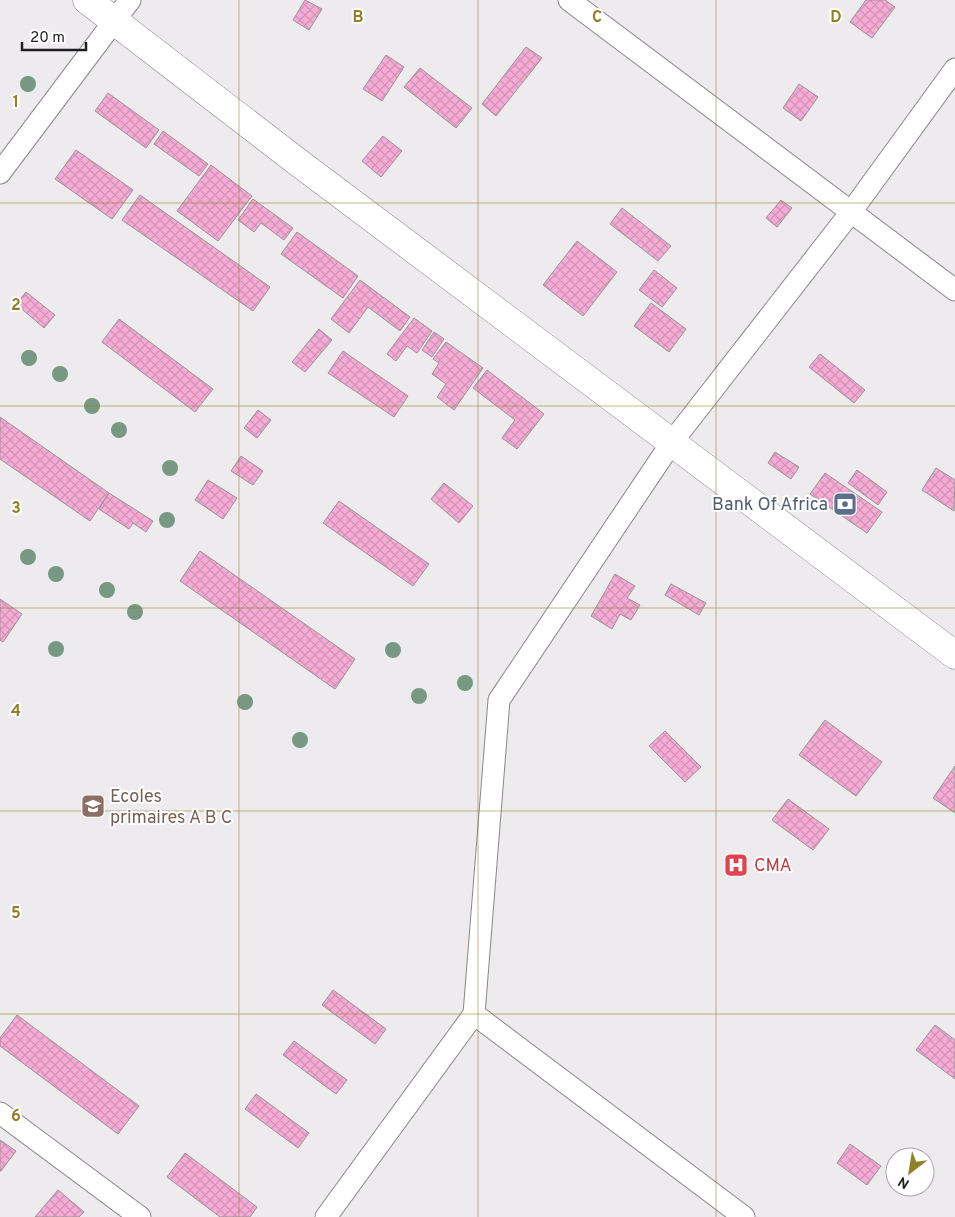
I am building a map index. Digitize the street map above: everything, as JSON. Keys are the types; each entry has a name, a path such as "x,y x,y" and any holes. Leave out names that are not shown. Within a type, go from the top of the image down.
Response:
{"highway":[{"path":"87,0 299,163 955,655"}],"street":[{"path":"0,173 130,0"},
{"path":"569,0 955,290"},
{"path":"326,1217 474,1014 499,700 672,442 851,212 955,69"},
{"path":"474,1014 744,1217"},
{"path":"0,1112 140,1217"}],"building":[{"path":"305,0 322,9 309,30 293,20"},
{"path":"866,0 885,0 895,7 872,38 850,22"},
{"path":"526,47 542,58 496,116 482,104"},
{"path":"386,55 404,67 382,101 363,89"},
{"path":"420,68 472,108 456,128 404,87"},
{"path":"799,84 818,97 801,121 783,108"},
{"path":"108,93 159,130 146,148 95,111"},
{"path":"163,131 208,164 199,176 154,144"},
{"path":"383,136 402,151 381,177 362,161"},
{"path":"76,150 133,190 112,219 55,179"},
{"path":"211,165 252,196 218,241 177,211"},
{"path":"140,195 270,287 253,311 122,220"},
{"path":"253,199 293,228 284,240 261,223 254,232 238,220"},
{"path":"781,200 792,208 777,227 766,218"},
{"path":"622,208 671,246 658,261 610,224"},
{"path":"297,232 358,276 343,298 281,254"},
{"path":"577,241 617,272 583,316 543,285"},
{"path":"654,270 677,288 662,307 639,290"},
{"path":"360,280 410,317 400,331 368,307 349,333 331,319"},
{"path":"26,292 55,315 44,328 16,304"},
{"path":"651,303 686,329 669,352 634,326"},
{"path":"414,318 432,331 417,353 407,346 396,361 387,354"},
{"path":"119,319 213,389 195,412 102,342"},
{"path":"319,329 332,340 305,372 292,362"},
{"path":"434,332 444,339 432,357 422,350"},
{"path":"446,342 483,368 454,410 437,397 446,384 432,374 439,363 433,359"},
{"path":"343,351 408,396 394,417 328,373"},
{"path":"820,354 865,390 854,403 809,367"},
{"path":"487,370 544,414 517,449 502,438 515,420 473,388"},
{"path":"258,410 271,420 257,438 244,428"},
{"path":"0,417 109,493 90,521 0,459"},
{"path":"775,452 799,467 791,479 768,463"},
{"path":"241,456 263,471 253,485 231,471"},
{"path":"936,468 955,480 954,511 922,490"},
{"path":"857,470 887,492 878,505 848,483"},
{"path":"825,473 882,512 867,533 810,494"},
{"path":"208,480 237,498 223,519 195,500"},
{"path":"444,483 473,506 459,523 431,499"},
{"path":"109,493 153,521 146,532 133,523 129,529 99,509"},
{"path":"339,501 429,564 413,586 323,523"},
{"path":"200,551 355,659 335,689 180,581"},
{"path":"615,574 635,586 627,598 640,605 631,620 620,614 612,629 591,616"},
{"path":"671,584 706,603 699,615 665,595"},
{"path":"0,599 22,614 3,642 0,640"},
{"path":"825,720 882,762 856,796 799,755"},
{"path":"665,731 701,767 685,782 649,746"},
{"path":"955,766 955,813 933,798"},
{"path":"788,799 829,829 813,850 772,820"},
{"path":"333,990 386,1029 375,1044 322,1005"},
{"path":"17,1015 139,1106 118,1134 0,1046 0,1038"},
{"path":"935,1025 955,1040 955,1079 916,1050"},
{"path":"294,1041 347,1080 336,1094 283,1055"},
{"path":"256,1094 309,1133 298,1148 245,1109"},
{"path":"0,1140 16,1151 1,1171 0,1171"},
{"path":"850,1144 881,1166 867,1185 837,1163"},
{"path":"185,1153 257,1207 250,1217 220,1217 167,1177"},
{"path":"58,1190 84,1212 79,1217 35,1217"}],"place":[{"name":"Bank Of Africa","path":"845,504"},
{"name":"Ecoles primaires A B C","path":"93,806"},
{"name":"CMA","path":"736,865"}]}
